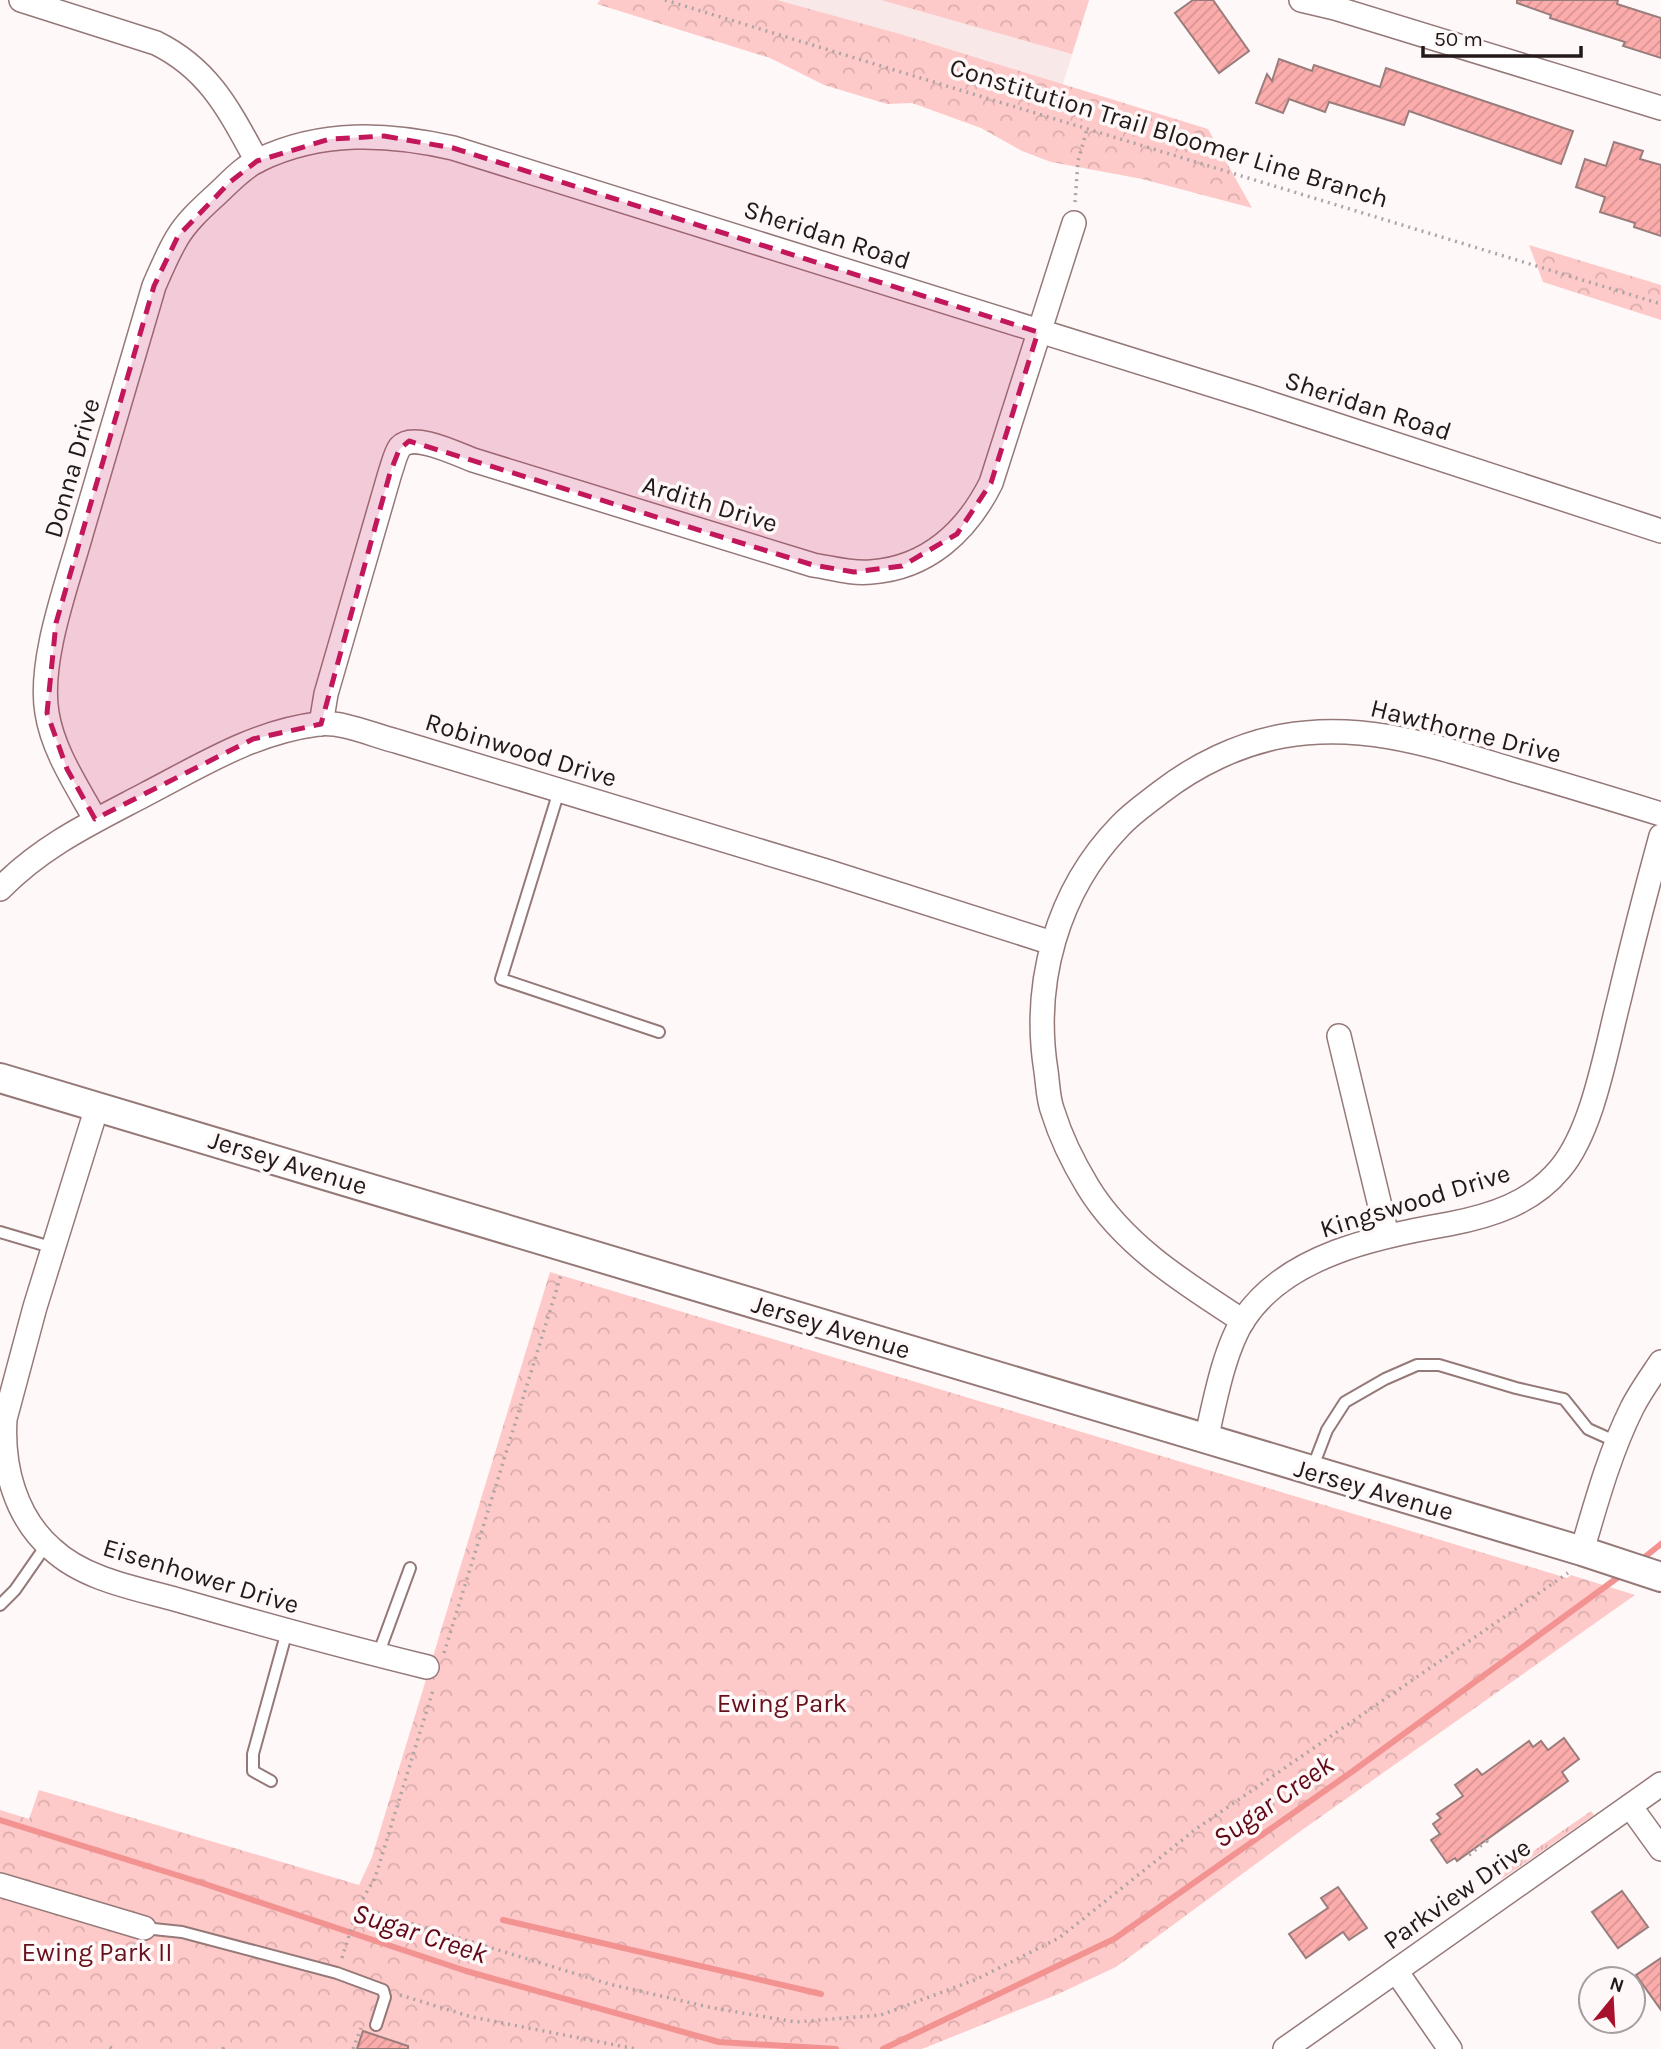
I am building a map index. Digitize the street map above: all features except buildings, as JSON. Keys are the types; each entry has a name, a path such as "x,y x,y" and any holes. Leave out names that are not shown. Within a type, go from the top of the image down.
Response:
{"street":[{"path":"21,0 156,43 173,51 211,83 257,161"},
{"path":"1301,0 1335,8 1661,108"},
{"name":"Sheridan Road","path":"257,161 296,148 353,136 418,140 453,148 1254,398 1661,531"},
{"name":"Donna Drive","path":"95,819 67,769 47,713 45,690 56,623 154,286 178,236 202,208 257,161"},
{"name":"Ardith Drive","path":"321,724 326,694 390,473 402,445 409,441 419,441 813,565 854,572 886,570 912,562 938,548 957,534 980,504 991,483 1074,223"},
{"name":"Robinwood Drive","path":"0,889 25,865 95,819 253,739 321,724 396,741 1052,943"},
{"name":"Hawthorne Drive","path":"1243,1321 1162,1266 1135,1244 1090,1191 1076,1167 1051,1110 1042,1049 1043,990 1052,943 1088,867 1119,827 1184,774 1208,762 1262,740 1339,730 1391,736 1661,814"},
{"name":"Kingswood Drive","path":"1206,1440 1220,1382 1243,1321 1260,1299 1313,1262 1336,1251 1387,1235 1470,1220 1500,1211 1539,1191 1561,1168 1583,1126 1599,1080 1661,836"},
{"path":"1339,1035 1387,1235"},
{"name":"Jersey Avenue","path":"0,1078 1206,1440 1582,1560 1661,1577"},
{"name":"Eisenhower Drive","path":"97,1107 10,1392 5,1419 2,1443 17,1503 25,1518 52,1550 85,1570 106,1578 287,1631 435,1669"},
{"path":"1582,1560 1618,1443 1633,1406 1661,1362"},
{"name":"Parkview Drive","path":"1285,2049 1661,1784"},
{"path":"1630,1806 1661,1849"},
{"path":"0,1885 144,1928"},
{"path":"1396,1971 1450,2049"}],"lane":[{"path":"559,791 501,979 659,1032"},
{"path":"0,1232 54,1248"},
{"path":"1311,1472 1327,1430 1345,1402 1385,1379 1417,1365 1439,1364 1516,1388 1564,1399 1588,1429 1618,1443"},
{"path":"0,1605 15,1590 47,1544"},
{"path":"378,1655 410,1568"},
{"path":"271,1781 253,1771 253,1754 287,1631"},
{"path":"144,1928 183,1931 337,1973 383,1990 385,1997 376,2025"}],"path":[{"name":"Constitution Trail Bloomer Line Branch","path":"665,0 1661,304"},
{"path":"1074,223 1078,161 1087,129"},
{"path":"344,1951 358,1907 375,1878 435,1669 562,1272"},
{"path":"358,1907 609,1984 713,2008 796,2022 881,2015 977,1979 1059,1938 1196,1829 1582,1560"},
{"path":"1469,1855 1487,1841 1480,1832"},
{"path":"383,1990 472,2017 636,2049"}],"highlighted area":[{"path":"384,136 453,148 1038,332 991,483 957,534 902,566 854,572 813,565 409,441 399,450 390,473 321,724 253,739 95,819 67,769 47,713 56,623 154,286 178,236 230,182 257,161 330,139"}],"shaded area":[{"path":"731,0 1089,0 1058,100"}],"green space":[{"path":"600,0 777,0 900,34 1208,129 1252,208 1142,179 1051,162 1022,151 981,128 912,103 887,104 824,85 770,58 597,4"},
{"path":"881,0 1089,0 1072,54"},
{"path":"1529,245 1661,285 1661,320 1543,282"},
{"name":"Ewing Park","path":"550,1272 1567,1578 1571,1575 1635,1595 1302,1830 1116,1967 1056,1995 922,2049 0,2049 0,1810 29,1819 39,1790 359,1885 372,1857"},
{"path":"1591,1811 1594,1815 1502,1879 1499,1875"}],"waterway":[{"name":"Sugar Creek","path":"1641,1560 1661,1544"},
{"name":"Sugar Creek","path":"883,2049 1114,1939 1353,1771 1624,1573"},
{"name":"Sugar Creek","path":"0,1820 202,1883 466,1971 719,2042 836,2049"},
{"path":"503,1920 821,1994"}],"park label":[{"name":"Ewing Park II","path":"97,1952"}]}
